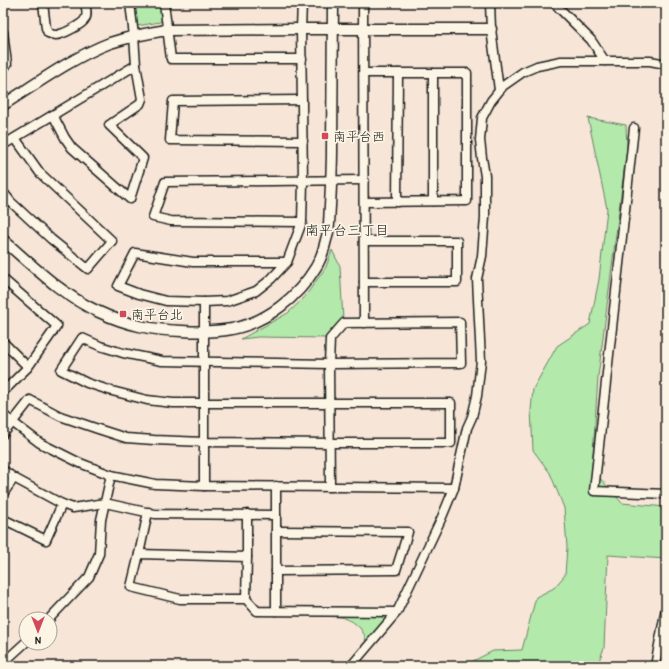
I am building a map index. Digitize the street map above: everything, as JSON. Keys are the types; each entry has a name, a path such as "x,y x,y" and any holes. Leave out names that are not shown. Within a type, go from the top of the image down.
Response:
{"street":[{"path":"43,3 48,33 52,35 60,35 81,23 85,19 87,14 86,3"},
{"path":"53,115 72,148 130,199 143,158 109,125 140,104 142,99 136,65 130,3"},
{"path":"164,3 171,59 302,59"},
{"path":"287,262 193,262 135,254 118,286 140,294 166,300 204,302 227,300 256,291 271,279 287,262 302,222 302,3"},
{"path":"3,240 66,293 98,312 135,326 152,329 203,332 234,329 269,314 284,304 300,288 317,266 327,238 332,181 333,3"},
{"path":"363,3 364,323"},
{"path":"490,3 491,29 499,90"},
{"path":"554,3 591,40 605,61"},
{"path":"3,105 86,54 108,44 134,36 167,30 491,29"},
{"path":"3,32 7,64 3,70"},
{"path":"351,666 397,612 442,517 454,488 467,428 472,417 477,396 481,361 477,279 482,256 485,217 485,176 480,140 482,118 491,100 502,86 523,72 537,66 561,61 650,61 666,64"},
{"path":"3,145 136,65"},
{"path":"364,73 467,74 467,200 364,202"},
{"path":"397,202 398,73"},
{"path":"433,73 433,201"},
{"path":"302,100 173,101 170,140 303,141"},
{"path":"634,128 594,492 666,494"},
{"path":"3,192 11,202 88,269 112,241 40,174 15,138"},
{"path":"302,222 171,221 153,217 165,182 364,180"},
{"path":"364,241 457,242 457,282 364,282"},
{"path":"3,278 57,326 28,367 3,392"},
{"path":"204,302 204,486"},
{"path":"3,434 30,400 60,416 126,438 204,442 330,444 450,443 451,403 330,403 204,402 173,403 147,400 112,392 87,383 61,370 82,338 100,346 144,358 162,361 330,364 461,363 460,322 344,323 330,339 330,364 330,403 330,444 330,486"},
{"path":"3,342 28,367"},
{"path":"3,415 40,443 80,463 111,475 155,484 204,486 454,488"},
{"path":"3,470 14,478 62,504 73,508 105,502 155,514 276,515"},
{"path":"57,611 89,577 99,554 101,520 111,475"},
{"path":"3,494 14,478"},
{"path":"276,486 276,611"},
{"path":"3,519 46,540 62,504"},
{"path":"148,512 140,554 131,587 180,599 246,599"},
{"path":"247,514 246,599 257,611 397,612"},
{"path":"276,531 408,532 396,570 276,571"},
{"path":"140,554 247,558"},
{"path":"655,666 666,608"},
{"path":"3,663 18,649"}],"green space":[{"path":"133,3 160,3 162,20 160,22 137,26"},
{"path":"588,118 626,125 627,147 598,377 592,469 622,503 666,507 664,538 666,538 666,559 608,555 604,648 597,666 463,666 493,651 522,650 536,597 554,588 565,575 567,547 564,508 550,473 533,450 531,410 533,389 557,346 590,324 599,279 607,209"},
{"path":"332,250 340,266 343,320 327,338 258,337 241,339 288,313 304,298 326,267"},
{"path":"394,614 366,645 365,636 360,628 353,622 341,617 324,616"}],"place":[{"name":"南平台西","path":"325,136"},
{"name":"南平台北","path":"123,314"}],"district":[{"name":"南平台三丁目","path":"347,230"}]}
